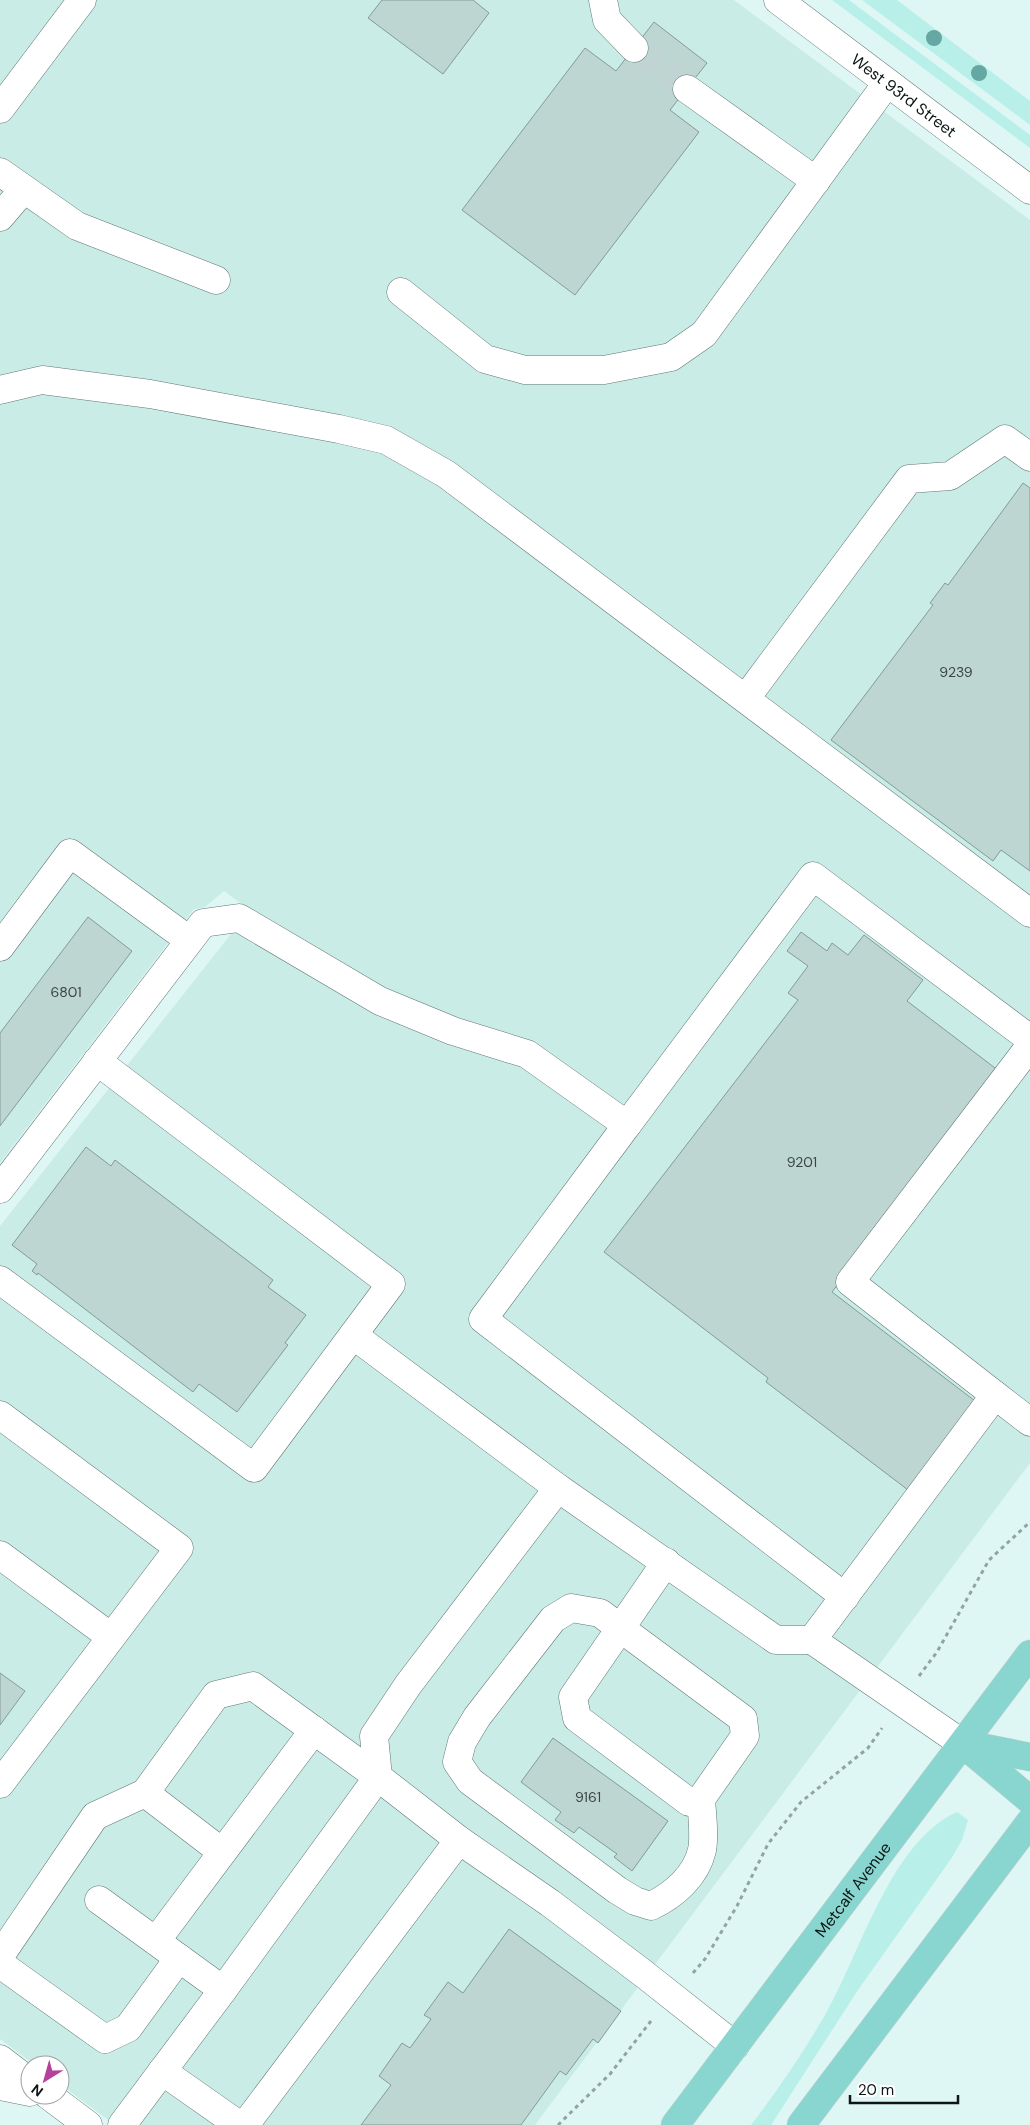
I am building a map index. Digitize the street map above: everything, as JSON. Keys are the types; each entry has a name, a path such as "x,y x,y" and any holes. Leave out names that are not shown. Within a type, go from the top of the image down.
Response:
{"main road":[{"name":"Metcalf Avenue","path":"675,2125 1030,1654"},
{"path":"963,1744 1030,1757"},
{"path":"963,1744 1030,1800"},
{"path":"801,2125 1030,1822"}],"street":[{"path":"0,109 82,0"},
{"path":"603,0 607,20 634,48"},
{"name":"West 93rd Street","path":"778,0 1030,190"},
{"path":"401,292 485,360 525,370 604,370 671,357 704,334 887,84"},
{"path":"687,89 816,181"},
{"path":"0,172 77,226 216,280"},
{"path":"0,217 24,189"},
{"path":"0,390 42,380 130,391 339,429 386,440 446,474 1030,913"},
{"path":"746,698 909,479 950,476 1005,439 1030,457"},
{"path":"0,947 70,852 189,940"},
{"path":"845,1597 483,1319 812,876 1030,1039"},
{"path":"0,1189 203,922 239,918 380,1001 453,1031 527,1054 627,1125"},
{"path":"1030,1046 850,1282 1030,1422"},
{"path":"0,1280 254,1468 391,1284 97,1061"},
{"path":"353,1335 558,1488 776,1640 812,1640 963,1744"},
{"path":"812,1640 995,1395"},
{"path":"0,1416 178,1548 0,1784"},
{"path":"122,2125 378,1777 374,1736 408,1685 558,1488"},
{"path":"0,1555 111,1637"},
{"path":"666,1562 573,1697 577,1718 690,1802 702,1800"},
{"path":"571,1608 600,1613 620,1629 743,1719 745,1736 702,1800 702,1850 690,1877 669,1897 651,1906 635,1901 617,1890 489,1795 470,1780 457,1762 462,1742 477,1717 553,1619 571,1608"},
{"path":"0,1956 95,1816 145,1793 216,1695 253,1686 378,1777 459,1840 550,1903 673,1996 735,2046"},
{"path":"156,1941 314,1730"},
{"path":"145,1793 222,1852"},
{"path":"245,2125 459,1840"},
{"path":"99,1900 223,1990"},
{"path":"0,1964 105,2039 128,2028 179,1958"},
{"path":"0,2060 20,2075"},
{"path":"162,2071 239,2125"},
{"path":"0,2086 20,2090"},
{"path":"61,2105 88,2125"}],"path":[{"path":"558,2125 610,2074 705,1959 737,1906 768,1844 801,1802 868,1748 937,1652 989,1560 1030,1522"}],"shaded area":[{"path":"0,0 734,0 1030,220 1030,1463 535,2125 115,2125 70,2091 70,2055 22,2055 0,2039 0,1226 250,910 224,891 205,907 194,909 0,1163"},
{"path":"832,0 849,0 1030,135 1030,148"},
{"path":"862,0 897,0 1030,101 1030,125"},
{"path":"957,1812 968,1820 962,1840 951,1859 858,1990 771,2125 751,2125 790,2071 825,2015 864,1932 895,1874 913,1848 934,1827"}],"building":[{"path":"382,0 473,0 489,13 443,74 368,18"},
{"path":"654,22 707,63 670,110 699,132 575,295 462,210 585,48 616,71"},
{"path":"1023,483 1030,488 1030,871 1001,850 993,861 831,740 933,605 930,603 945,583 948,585"},
{"path":"88,917 132,951 0,1126 0,1033"},
{"path":"801,932 827,951 832,943 848,955 864,935 923,980 907,1001 999,1071 832,1292 979,1404 912,1493 766,1382 768,1378 604,1252 798,1000 788,993 808,966 787,951"},
{"path":"86,1147 111,1166 115,1160 273,1280 268,1287 306,1315 285,1343 288,1345 237,1412 199,1384 193,1392 38,1273 37,1275 32,1271 37,1264 12,1245"},
{"path":"0,1673 25,1691 0,1725"},
{"path":"553,1738 668,1821 632,1871 614,1857 617,1854 579,1827 574,1833 555,1820 561,1812 521,1782"},
{"path":"509,1929 621,2011 598,2043 593,2039 566,2075 560,2071 521,2125 361,2125 391,2085 379,2076 402,2043 410,2048 431,2019 424,2015 448,1982 463,1993"}],"tunnel":[{"path":"634,48 687,89"}]}
